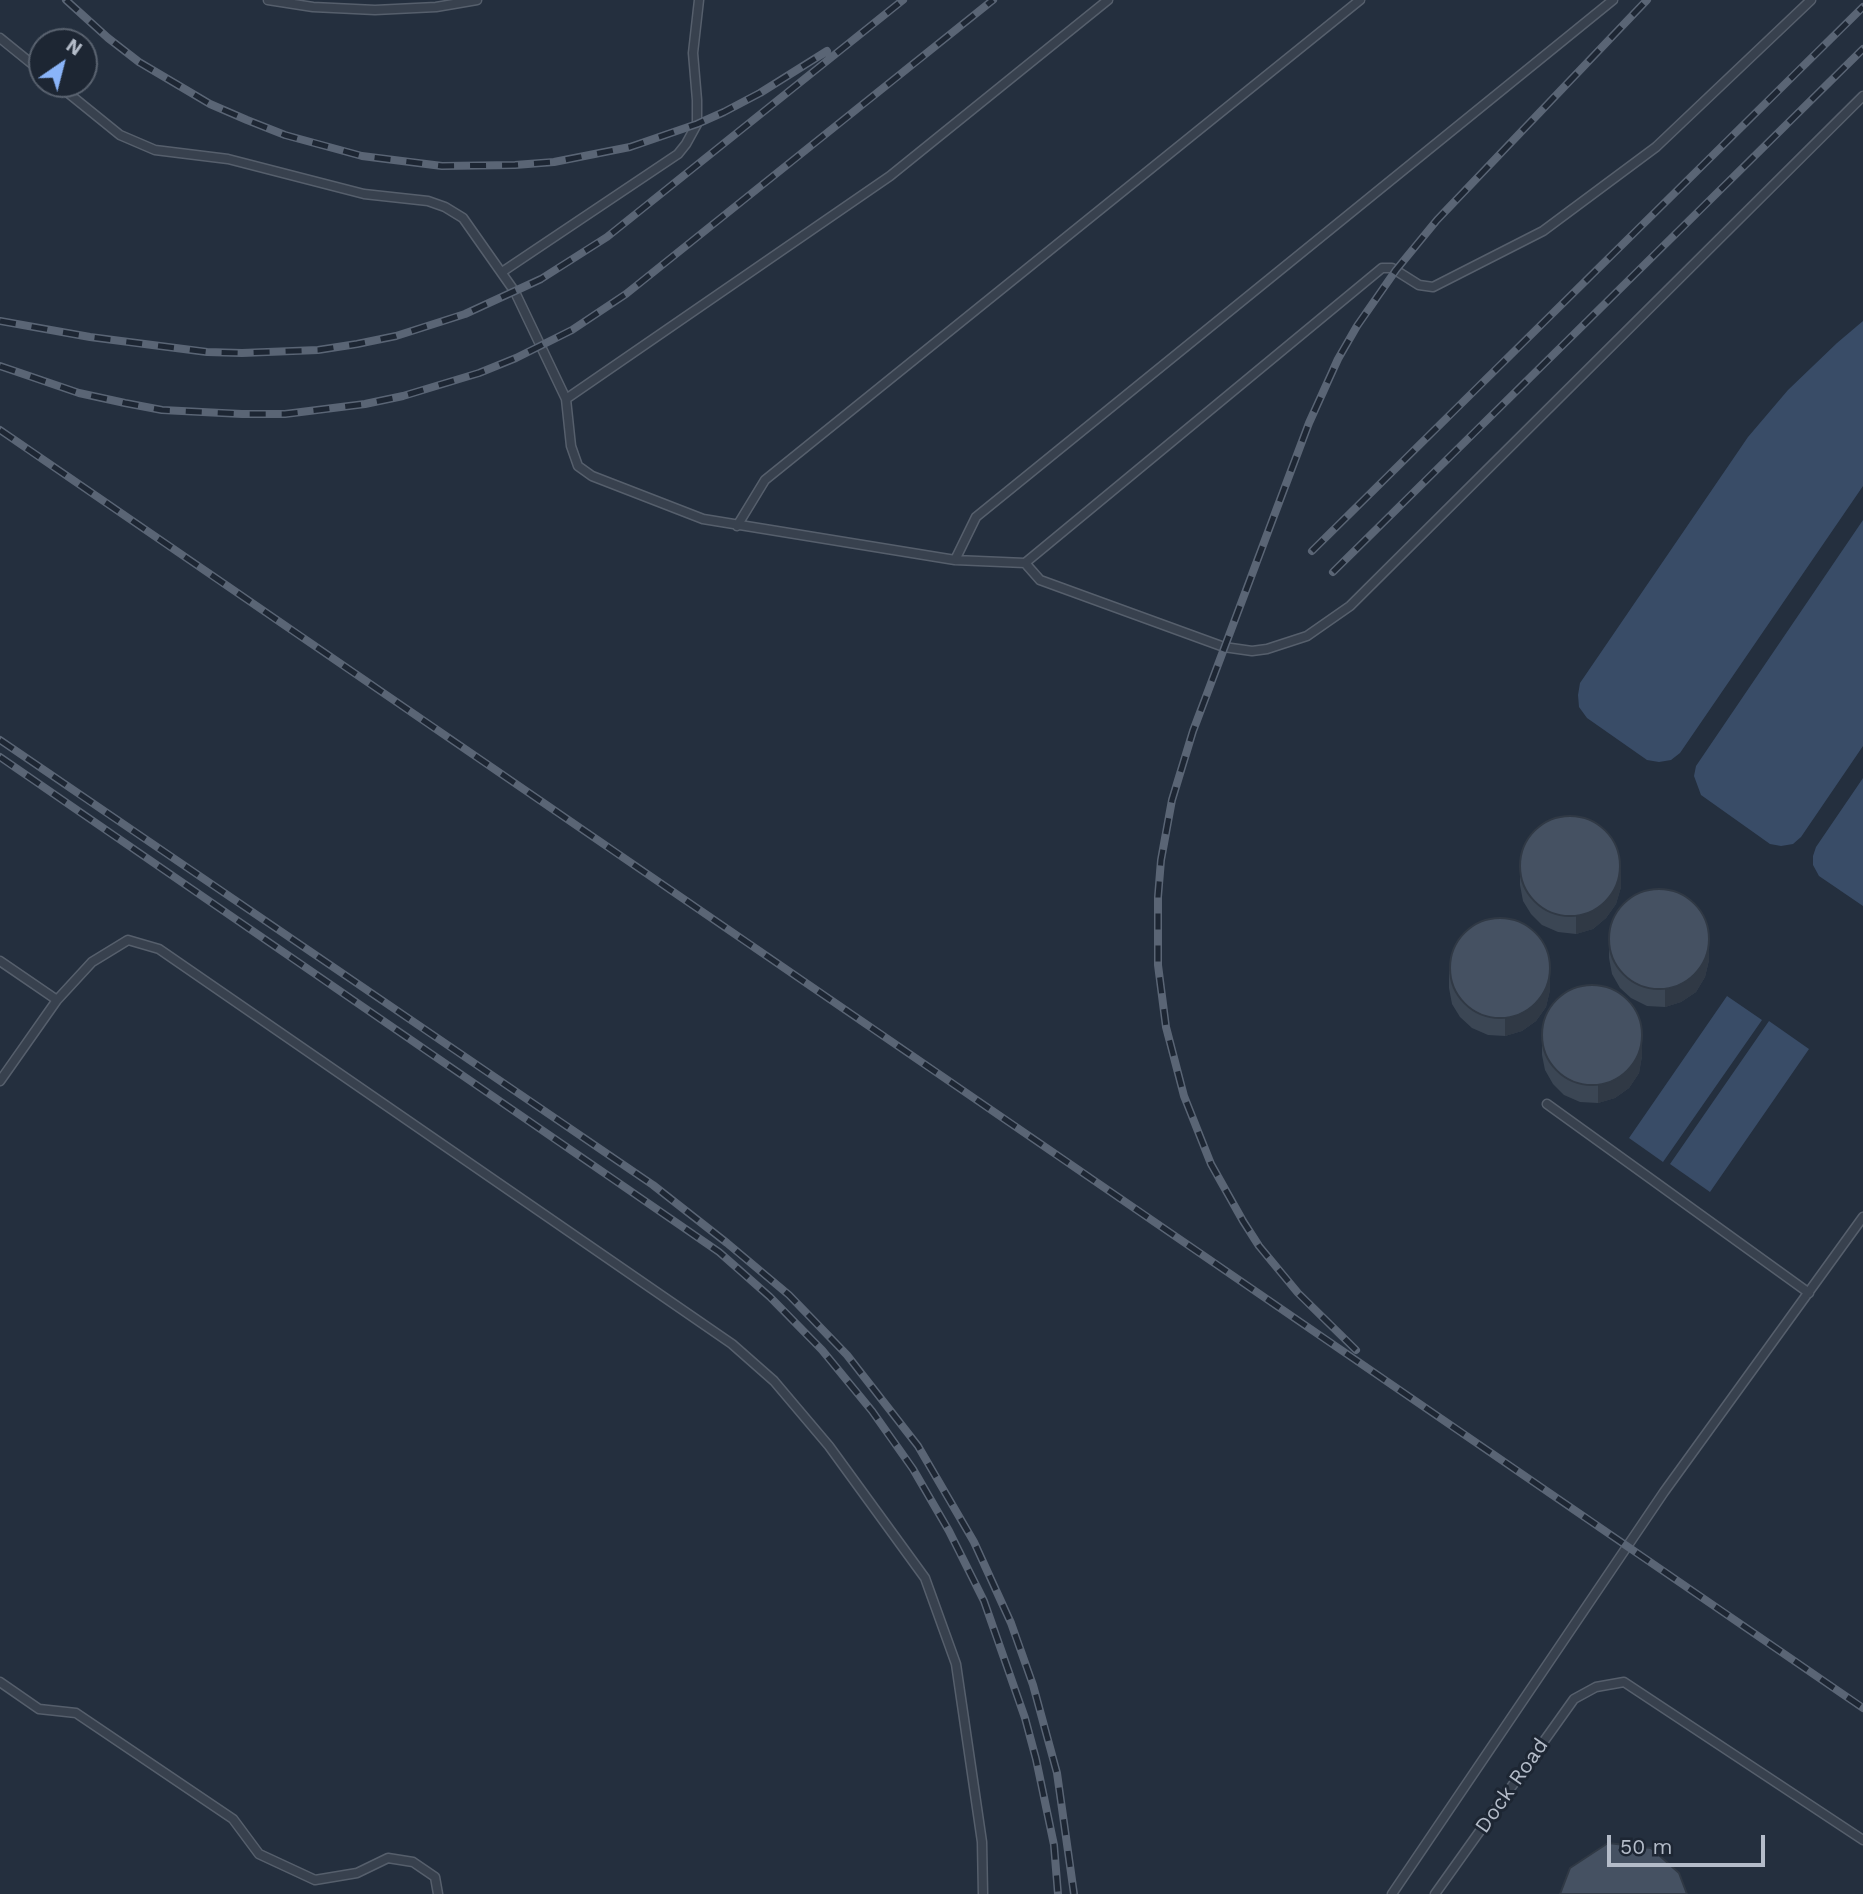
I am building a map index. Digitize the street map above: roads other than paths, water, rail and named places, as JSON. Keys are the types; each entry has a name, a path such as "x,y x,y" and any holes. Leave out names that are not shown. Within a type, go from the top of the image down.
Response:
{"lane":[{"path":"268,0 375,10 436,7 477,0"},
{"path":"502,272 678,154 686,144 697,124 693,53 699,0"},
{"path":"566,399 890,176 1108,0"},
{"path":"737,526 765,480 1360,0"},
{"path":"955,560 976,517 1613,0"},
{"path":"74,98 120,135 155,150 228,159 364,194 428,201 446,207 463,218 515,292 566,399 571,446 578,466 592,476 703,519 737,526 955,560 1025,563 1382,268 1392,268 1419,285 1433,287 1542,231 1657,147 1811,0"},
{"path":"0,38 28,61"},
{"path":"1025,563 1040,580 1224,647 1252,651 1307,636 1350,606 1863,96"},
{"path":"0,1081 57,1000 92,962 128,940 159,949 732,1343 774,1381 829,1446 925,1578 956,1664 982,1842 983,1894"},
{"path":"0,961 57,1000"},
{"path":"1547,1104 1809,1293"},
{"path":"1392,1894 1664,1492 1863,1217"},
{"path":"0,1682 39,1709 76,1713 233,1819 259,1854 315,1880 357,1873 388,1858 413,1862 435,1877 438,1894"},
{"name":"Dock Road","path":"1435,1894 1574,1699 1596,1687 1624,1682 1863,1840"}],"water":[{"path":"1863,321 1863,486 1680,753 1671,760 1647,760 1587,718 1579,707 1580,683 1748,437 1788,390"},
{"path":"1863,520 1863,746 1801,837 1793,844 1770,844 1701,795 1694,776 1696,766"},
{"path":"1863,778 1863,906 1819,876 1813,865 1813,856 1816,847"},
{"path":"1727,996 1762,1020 1663,1162 1629,1138"},
{"path":"1769,1021 1809,1049 1710,1192 1670,1164"}],"railway":[{"path":"66,0 139,62 210,104 285,135 362,156 442,166 554,162 630,147 724,112 827,51"},
{"path":"0,321 90,337 207,352 242,353 318,350 357,344 396,336 465,314 541,279 607,237 903,0"},
{"path":"0,366 79,393 125,403 162,410 242,414 285,414 365,404 403,396 479,373 572,330 626,294 993,0"},
{"path":"1356,1350 1298,1293 1259,1246 1211,1164 1184,1096 1166,1027 1158,965 1161,860 1172,800 1193,731 1309,423 1338,359 1357,326 1396,270 1437,220 1647,0"},
{"path":"1312,551 1863,7"},
{"path":"1333,572 1863,49"},
{"path":"0,430 1863,1708"},
{"path":"0,740 653,1185 789,1295 847,1355 918,1446 974,1542 1011,1623 1033,1685 1057,1773 1074,1894"},
{"path":"0,757 719,1252 770,1297 822,1350 872,1411 913,1469 949,1531 984,1601 1025,1718 1036,1759 1054,1845 1058,1894"}]}
